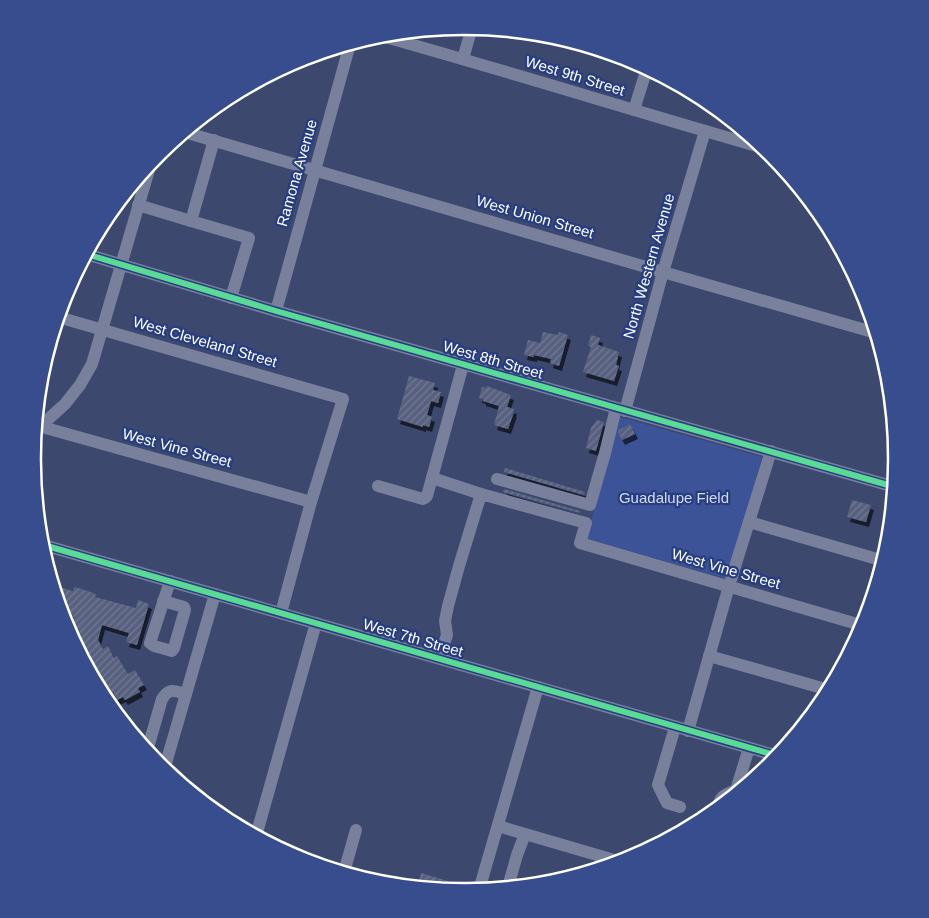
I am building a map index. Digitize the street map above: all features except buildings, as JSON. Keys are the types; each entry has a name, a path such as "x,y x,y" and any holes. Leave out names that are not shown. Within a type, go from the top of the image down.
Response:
{"street":[{"path":"463,59 470,35"},
{"name":"West 9th Street","path":"398,41 747,143"},
{"name":"Ramona Avenue","path":"276,311 348,51"},
{"path":"634,110 645,75"},
{"name":"North Western Avenue","path":"497,479 590,505 705,131"},
{"name":"West Union Street","path":"192,134 868,331"},
{"path":"191,221 214,140"},
{"path":"42,424 65,404 80,385 92,364 145,180"},
{"path":"138,205 249,238 231,298"},
{"name":"West 8th Street","path":"92,256 276,311 888,485"},
{"name":"West Cleveland Street","path":"65,319 343,398 311,502"},
{"path":"378,486 425,498 463,364"},
{"name":"West Vine Street","path":"41,429 311,502"},
{"path":"688,731 729,586 771,452"},
{"path":"432,478 481,494 448,606 445,621 447,635 440,658"},
{"name":"West Vine Street","path":"481,494 586,523 580,543 855,623"},
{"path":"281,613 311,502"},
{"path":"749,522 876,559"},
{"name":"West 7th Street","path":"50,547 769,754"},
{"path":"163,601 170,581"},
{"path":"167,761 215,594"},
{"path":"258,829 316,623"},
{"path":"709,656 821,688"},
{"path":"482,882 538,687"},
{"path":"149,742 162,699 166,692 172,690 186,694"},
{"path":"675,727 658,785 667,803 680,807"},
{"path":"738,783 749,748"},
{"path":"498,826 607,858"},
{"path":"346,866 356,830"},
{"path":"510,880 516,855 525,834"}],"green space":[{"name":"Guadalupe Field","path":"620,417 762,457 728,579 586,539"}],"cycle path":[{"path":"92,256 276,311 888,485"},
{"path":"50,547 769,753"}]}
